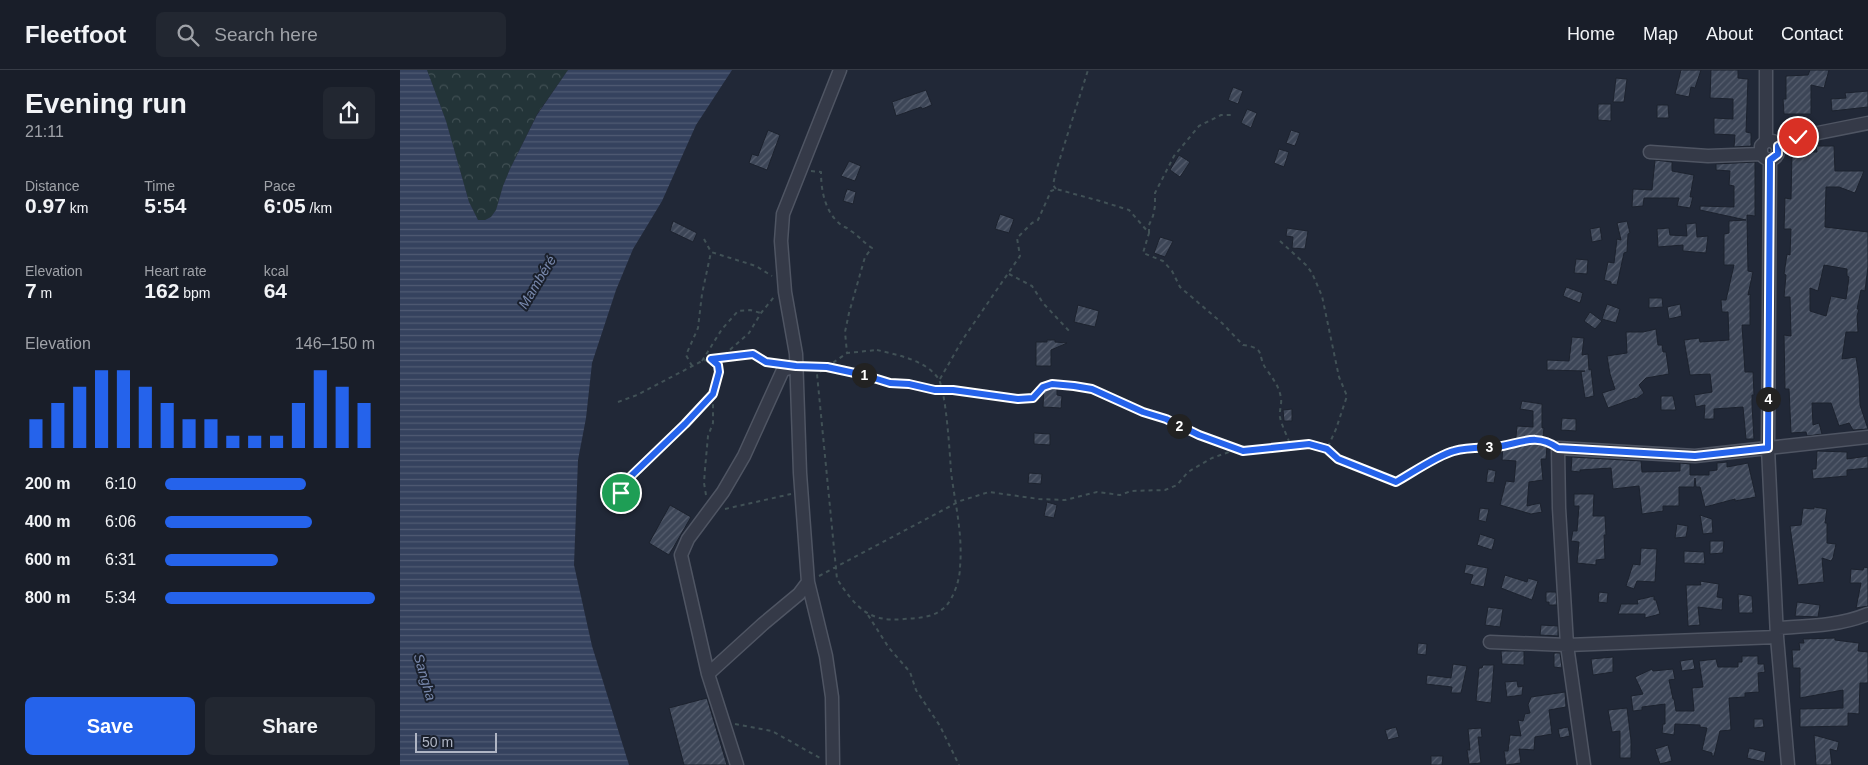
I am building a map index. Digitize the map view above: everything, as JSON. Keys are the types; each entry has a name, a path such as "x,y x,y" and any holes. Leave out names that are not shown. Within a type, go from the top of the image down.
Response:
{"street":[{"path":"833,764 832,697 828,664 808,582 800,473 796,354 785,283 781,241 783,214 840,70"},
{"path":"1766,70 1766,141 1761,146 1766,157 1768,448 1777,632 1788,765"},
{"path":"1778,146 1798,137 1868,123"},
{"path":"1766,141 1773,142 1778,146"},
{"path":"1650,152 1766,157 1778,154 1778,146"},
{"path":"737,765 708,674 681,555 688,539 723,492 744,456 783,370 796,366"},
{"path":"1584,765 1567,645 1558,448 1695,456 1868,437"},
{"path":"708,674 763,624 800,594 808,582"},
{"path":"1490,642 1567,645 1777,632 1856,619 1868,614"}],"path":[{"path":"1056,189 1053,185 1056,171 1088,70"},
{"path":"1232,115 1221,115 1199,126 1174,156 1155,193 1155,206 1143,253 1163,262 1172,271 1180,287 1198,304 1222,323 1243,345 1253,346 1260,352 1266,370 1272,375 1277,385 1281,399 1280,417 1291,447"},
{"path":"800,170 821,172 823,198 834,217 862,242 872,248 865,257 848,313 845,332 847,353"},
{"path":"940,379 981,312 1020,256 1017,238 1032,223 1038,220 1051,191 1056,189 1100,200 1128,210 1149,233"},
{"path":"692,366 686,355 698,328 702,294 711,252 704,238"},
{"path":"1280,241 1306,265 1312,273 1322,296 1339,376 1347,396 1327,449"},
{"path":"711,252 756,266 785,283 760,313 748,333 723,356"},
{"path":"1009,274 1032,286 1044,303 1072,333"},
{"path":"702,361 722,329 738,311 750,310 760,313"},
{"path":"868,615 888,621 932,616 946,605 958,583 960,567 960,538 940,379 928,368 902,356 877,350 847,353 817,374 837,579 849,597 868,615 889,648 910,672 916,690 940,726 959,765"},
{"path":"618,402 637,395 702,361 723,356 753,354 766,362 774,364"},
{"path":"620,511 621,493 629,478 713,394 719,372 718,365 711,359"},
{"path":"796,366 827,367 890,383 1018,399 1033,398 1043,387 1052,384 1092,389 1143,412 1166,419 1199,435 1243,451"},
{"path":"808,582 956,504 989,492 1039,499 1065,500 1097,492 1120,495 1131,491 1164,490 1176,485 1188,472 1212,458 1232,450 1243,451 1309,444 1327,449 1338,459 1396,482 1452,451 1476,447 1495,447 1530,440 1548,441 1558,448"},
{"path":"724,722 772,731 833,764"}],"green space":[{"path":"427,70 568,70 537,114 510,169 496,210 491,217 485,220 478,220 469,202 446,121"}],"water":[{"path":"400,70 427,70 446,121 469,202 478,220 485,220 491,217 496,210 510,169 537,115 568,70 732,70 696,125 662,201 633,249 616,290 592,363 586,418 578,460 574,565 592,646 629,765 400,765"}],"building":[{"path":"1681,70 1701,70 1695,88 1691,87 1689,97 1675,94"},
{"path":"1711,70 1738,70 1738,78 1748,79 1746,132 1751,133 1751,146 1734,147 1735,135 1714,134 1714,118 1733,119 1733,99 1710,98"},
{"path":"1810,70 1829,70 1824,88 1811,85 1811,114 1784,114 1783,99 1786,99 1786,76 1808,75"},
{"path":"1616,78 1627,79 1624,102 1613,102"},
{"path":"1233,87 1243,91 1238,104 1228,100"},
{"path":"926,90 932,105 896,116 892,102"},
{"path":"1868,91 1868,107 1832,111 1831,99 1846,98 1845,93"},
{"path":"1598,104 1611,104 1611,121 1598,120"},
{"path":"1657,105 1668,105 1669,118 1657,118"},
{"path":"1247,109 1257,113 1251,128 1241,123"},
{"path":"768,130 780,135 767,170 749,163 752,154 758,156"},
{"path":"1291,130 1300,133 1295,146 1286,143"},
{"path":"1816,146 1834,146 1835,171 1864,171 1855,193 1839,187 1826,187 1825,227 1868,232 1868,267 1865,291 1861,290 1857,309 1859,309 1857,316 1858,332 1846,332 1842,359 1856,357 1860,405 1868,429 1853,430 1849,423 1839,426 1831,403 1812,403 1813,425 1819,423 1822,434 1807,436 1806,432 1791,433 1789,389 1785,389 1784,335 1791,336 1790,297 1784,297 1786,275 1784,274 1787,254 1790,255 1791,229 1784,229 1785,198 1791,199 1792,152 1817,152","holes":["1824,265 1847,269 1847,276 1849,277 1846,299 1831,296 1826,316 1810,311 1810,288 1818,291"]},
{"path":"1279,149 1289,152 1284,167 1274,163"},
{"path":"1179,155 1190,162 1180,177 1170,170"},
{"path":"1655,160 1672,162 1672,171 1694,175 1690,197 1693,197 1690,208 1677,206 1679,198 1644,198 1643,206 1632,207 1633,189 1652,190"},
{"path":"849,161 861,166 855,181 841,176"},
{"path":"1755,162 1755,216 1747,215 1748,271 1753,272 1748,295 1750,294 1750,325 1742,325 1745,372 1753,372 1754,439 1746,439 1743,407 1714,409 1714,419 1704,419 1705,405 1696,407 1694,395 1712,392 1710,374 1690,375 1684,340 1699,338 1700,342 1729,340 1728,312 1722,312 1721,300 1726,300 1734,265 1724,265 1724,234 1729,233 1729,221 1746,220 1700,210 1700,206 1734,207 1734,186 1729,185 1730,171 1716,170 1716,164"},
{"path":"847,189 856,192 853,204 843,201"},
{"path":"1000,214 1014,219 1009,233 995,229"},
{"path":"673,221 697,233 693,242 670,231"},
{"path":"1627,221 1630,233 1628,234 1627,252 1624,253 1617,285 1611,284 1611,282 1604,280 1608,262 1614,263 1617,239 1621,240 1617,223"},
{"path":"1696,223 1697,237 1708,236 1706,253 1683,251 1683,245 1658,247 1657,229 1669,228 1670,235 1687,236 1686,224"},
{"path":"1600,227 1602,240 1592,242 1590,229"},
{"path":"1287,228 1308,231 1305,249 1292,248 1293,237 1286,236"},
{"path":"1160,237 1173,241 1165,257 1154,253"},
{"path":"1576,259 1588,260 1587,274 1574,273"},
{"path":"1566,287 1583,293 1580,303 1563,296"},
{"path":"1649,298 1662,298 1663,307 1649,308"},
{"path":"1607,304 1620,309 1616,323 1602,319"},
{"path":"1680,304 1682,316 1669,319 1667,307"},
{"path":"1078,305 1099,311 1095,327 1074,322"},
{"path":"1590,312 1602,321 1595,329 1584,321"},
{"path":"1656,329 1658,345 1662,345 1663,352 1666,352 1669,374 1646,378 1639,385 1644,393 1636,399 1608,408 1602,393 1615,389 1607,356 1627,353 1626,332 1643,332"},
{"path":"1572,337 1584,338 1582,355 1588,354 1594,396 1585,398 1581,372 1585,371 1547,370 1547,360 1569,361"},
{"path":"1047,340 1067,343 1051,350 1051,366 1036,366 1036,342 1047,342"},
{"path":"1044,388 1057,389 1057,395 1062,396 1061,408 1043,407"},
{"path":"1661,396 1673,396 1676,410 1661,410"},
{"path":"1522,401 1542,404 1542,428 1544,428 1542,445 1547,445 1546,459 1541,459 1543,480 1529,482 1527,506 1540,503 1542,512 1531,514 1500,505 1506,481 1514,482 1516,461 1502,460 1503,446 1515,447 1517,426 1533,427 1533,411 1520,409"},
{"path":"1292,409 1292,421 1284,421 1283,410"},
{"path":"1562,418 1576,419 1576,431 1561,430"},
{"path":"1034,433 1050,434 1050,445 1034,444"},
{"path":"1817,451 1847,452 1847,459 1868,456 1868,468 1847,470 1847,476 1813,479 1812,469 1816,469"},
{"path":"1572,457 1641,461 1642,472 1680,471 1680,463 1690,464 1690,475 1709,475 1709,471 1717,470 1717,463 1727,462 1727,467 1748,463 1756,497 1735,501 1735,499 1705,507 1700,487 1696,487 1695,478 1694,487 1679,487 1679,506 1663,506 1663,511 1642,514 1639,486 1613,489 1611,468 1580,470 1580,472 1571,471"},
{"path":"1488,469 1496,471 1494,483 1486,482"},
{"path":"1029,473 1042,474 1041,484 1028,483"},
{"path":"1574,494 1594,494 1593,516 1605,516 1605,559 1596,560 1596,565 1577,563 1579,542 1571,541 1573,531 1577,531 1579,506 1574,506"},
{"path":"1047,502 1057,505 1054,518 1044,516"},
{"path":"670,505 691,517 669,555 649,543"},
{"path":"1814,507 1827,509 1825,523 1827,523 1827,543 1836,544 1831,561 1822,558 1824,582 1798,585 1790,526 1801,525 1803,508 1814,509"},
{"path":"1480,508 1489,509 1486,522 1478,520"},
{"path":"1700,515 1712,519 1713,533 1703,534"},
{"path":"1677,524 1688,526 1686,537 1675,538"},
{"path":"1480,534 1495,539 1492,550 1477,545"},
{"path":"1710,541 1724,541 1723,553 1710,554"},
{"path":"1641,548 1657,549 1655,582 1637,581 1634,589 1626,586 1633,564 1640,565"},
{"path":"1684,551 1704,552 1705,564 1684,563"},
{"path":"1466,564 1488,568 1484,587 1470,584 1473,575 1464,573"},
{"path":"1864,567 1868,568 1868,606 1856,608 1861,583 1850,583 1851,569 1863,570"},
{"path":"1505,575 1527,582 1528,578 1538,581 1532,600 1501,588"},
{"path":"1700,581 1719,584 1717,597 1723,598 1722,610 1698,607 1700,625 1688,626 1686,585 1701,585"},
{"path":"1546,592 1556,592 1557,605 1549,605 1549,602 1546,602"},
{"path":"1599,592 1608,593 1607,603 1598,602"},
{"path":"1738,594 1752,596 1753,613 1739,613"},
{"path":"1654,596 1660,614 1645,618 1645,614 1618,614 1621,604 1638,604 1637,600"},
{"path":"1797,602 1820,605 1818,617 1795,616"},
{"path":"1488,607 1503,609 1500,627 1485,625"},
{"path":"1541,625 1558,626 1558,636 1540,635"},
{"path":"1835,638 1835,640 1859,643 1858,651 1868,652 1868,683 1860,683 1859,714 1848,713 1848,726 1800,727 1800,709 1843,708 1843,690 1800,698 1800,668 1793,668 1792,650 1800,650 1799,643 1804,643 1803,639"},
{"path":"1418,643 1427,644 1426,655 1417,654"},
{"path":"1501,651 1524,651 1524,665 1502,664"},
{"path":"1554,653 1560,653 1562,668 1554,667"},
{"path":"1742,656 1758,656 1758,664 1764,664 1765,672 1758,673 1759,692 1745,693 1745,697 1729,698 1731,730 1720,731 1714,756 1712,756 1712,753 1702,750 1707,728 1700,727 1700,725 1675,724 1674,735 1662,733 1663,724 1665,724 1665,704 1642,707 1642,710 1633,711 1631,696 1643,694 1635,677 1652,669 1653,671 1673,669 1675,679 1669,680 1676,711 1694,711 1692,688 1703,687 1699,661 1716,659 1718,667 1738,667 1738,662 1742,662"},
{"path":"1613,657 1613,672 1593,675 1591,659"},
{"path":"1693,659 1695,669 1682,671 1680,661"},
{"path":"1453,664 1467,666 1461,693 1451,693 1452,687 1426,684 1427,675 1451,678"},
{"path":"1483,665 1494,665 1491,703 1476,701 1479,668 1482,668"},
{"path":"1517,681 1518,687 1523,686 1522,695 1507,697 1505,682"},
{"path":"1565,692 1566,707 1549,710 1552,734 1535,737 1534,750 1519,749 1521,763 1506,765 1504,751 1508,751 1510,735 1521,736 1518,720 1523,721 1525,714 1530,713 1528,705 1531,697"},
{"path":"707,698 727,765 684,765 669,708"},
{"path":"1627,708 1631,758 1620,758 1620,731 1612,732 1608,710"},
{"path":"1754,719 1763,719 1764,727 1754,728"},
{"path":"1396,727 1399,737 1388,740 1385,730"},
{"path":"1568,727 1570,736 1560,738 1558,729"},
{"path":"1481,728 1482,737 1478,737 1481,763 1469,764 1467,750 1470,750 1468,729"},
{"path":"1814,735 1839,742 1837,751 1830,749 1832,765 1816,765"},
{"path":"1668,745 1672,761 1660,764 1655,749"},
{"path":"1749,748 1766,752 1764,762 1747,758"},
{"path":"1431,756 1443,756 1442,765 1431,765"}],"route":[{"path":"621,493 629,478 713,394 719,372 718,365 711,359 723,356 753,354 766,362 782,365 827,367 890,383 1018,399 1033,398 1043,387 1052,384 1092,389 1143,412 1166,419 1199,435 1243,451 1309,444 1327,449 1338,459 1396,482 1452,451 1476,447 1495,447 1530,440 1548,441 1558,448 1695,456 1768,448 1770,160 1774,159 1778,154 1778,146 1798,137"}],"water label":[{"name":"Mambéré","path":"537,282"},
{"name":"Sangha","path":"425,677"}]}
